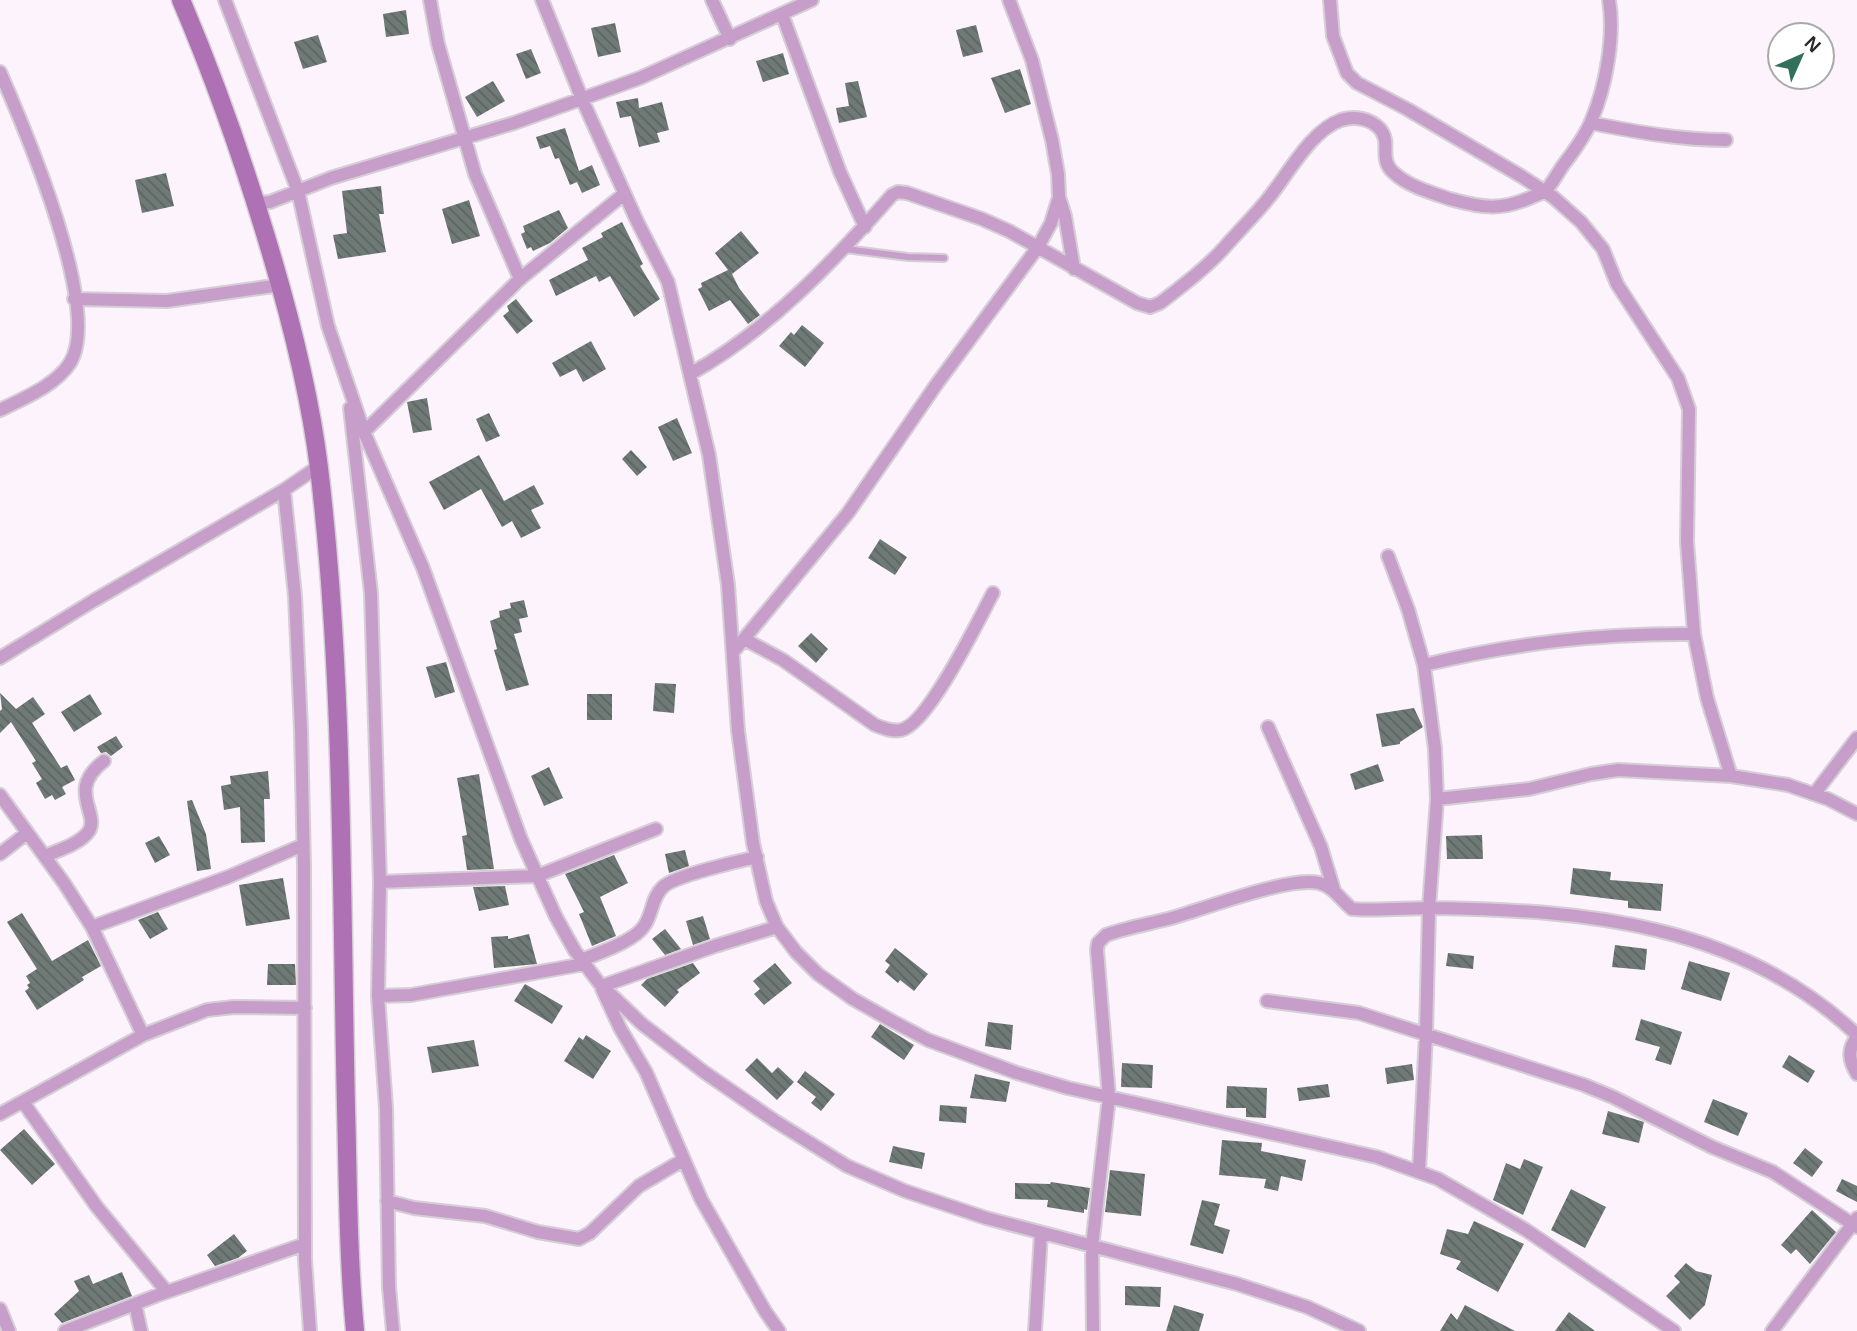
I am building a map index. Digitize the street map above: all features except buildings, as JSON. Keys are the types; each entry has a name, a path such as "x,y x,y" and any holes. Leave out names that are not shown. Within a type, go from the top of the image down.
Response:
{"main road":[{"path":"181,0 230,120 257,203 281,285 304,381 318,466 331,591 340,818 348,1254 355,1331"}],"street":[{"path":"225,0 298,191 328,326 364,432 423,568 521,839 556,917 583,962 600,984 642,1024 704,1072 847,1166 905,1191 1041,1234 1237,1284 1307,1307 1359,1331"},
{"path":"430,0 438,44 463,137 478,183 520,279"},
{"path":"542,0 624,194 668,282 709,455 728,585 738,731 757,857 766,901 777,927 796,952 818,974 853,999 928,1040 1017,1073 1068,1088 1365,1154 1438,1179 1490,1208 1674,1331"},
{"path":"712,0 730,39"},
{"path":"257,203 514,122 640,78 811,0"},
{"path":"1009,0 1032,60 1052,140 1059,197 1074,269"},
{"path":"1330,0 1332,36 1347,73 1357,83 1407,108 1545,191 1581,222 1604,249 1617,284 1678,378 1689,409 1687,542 1694,634 1707,698 1731,776"},
{"path":"690,374 761,327 845,249 892,195 898,192 982,219 1137,303 1150,307 1160,303 1221,251 1266,201 1319,134 1332,123 1345,119 1359,117 1380,129 1385,138 1385,160 1396,175 1437,195 1493,208 1510,206 1545,191 1591,122 1607,64 1609,0"},
{"path":"782,14 840,172 865,227"},
{"path":"0,72 59,223 77,318 71,360 61,374 44,387 0,410"},
{"path":"1591,122 1649,134 1727,140"},
{"path":"364,432 520,279 624,194"},
{"path":"734,651 848,513 936,385 1038,247 1051,223 1059,197"},
{"path":"74,299 167,301 281,285"},
{"path":"347,383 370,593 380,882 378,996 386,1108 393,1331"},
{"path":"0,658 284,490 318,466"},
{"path":"284,490 295,596 303,845 305,1244 310,1331"},
{"path":"1388,556 1424,665 1433,736 1437,799 1429,908 1419,1172"},
{"path":"744,639 783,660 875,725 890,730 903,730 915,722 936,693 958,659 993,593"},
{"path":"1424,665 1491,649 1561,639 1632,633 1694,634"},
{"path":"1268,727 1321,847 1334,890 1352,909 1381,911 1429,908 1578,915 1700,941 1791,982 1827,1008 1857,1036 1850,1049 1850,1059 1857,1074"},
{"path":"1815,793 1857,738"},
{"path":"46,856 69,846 88,832 91,826 85,790 90,776 104,761"},
{"path":"1437,799 1530,789 1618,770 1731,776 1788,785 1815,793 1857,814"},
{"path":"0,795 46,856 92,927 143,1035"},
{"path":"380,882 537,876 656,828"},
{"path":"0,853 27,833"},
{"path":"92,927 228,877 303,845"},
{"path":"378,996 411,995 583,962 639,932 648,919 655,895 668,883 757,857"},
{"path":"1093,1331 1093,1247 1109,1097 1097,950 1101,939 1111,933 1294,884 1320,884 1334,890"},
{"path":"600,984 777,927"},
{"path":"600,984 620,1028 646,1072 701,1199 733,1258 779,1331"},
{"path":"1267,1001 1359,1013 1565,1078 1614,1097 1690,1137 1773,1172 1856,1222 1772,1331"},
{"path":"0,1114 143,1035 207,1010 234,1007 305,1008"},
{"path":"23,1102 97,1207 167,1292"},
{"path":"387,1201 414,1208 485,1216 561,1237 579,1239 590,1233 639,1186 683,1160"},
{"path":"1035,1331 1041,1234"},
{"path":"65,1331 305,1244"},
{"path":"135,1304 141,1331"},
{"path":"0,1309 9,1331"}],"lane":[{"path":"845,249 908,257 944,258"}]}
